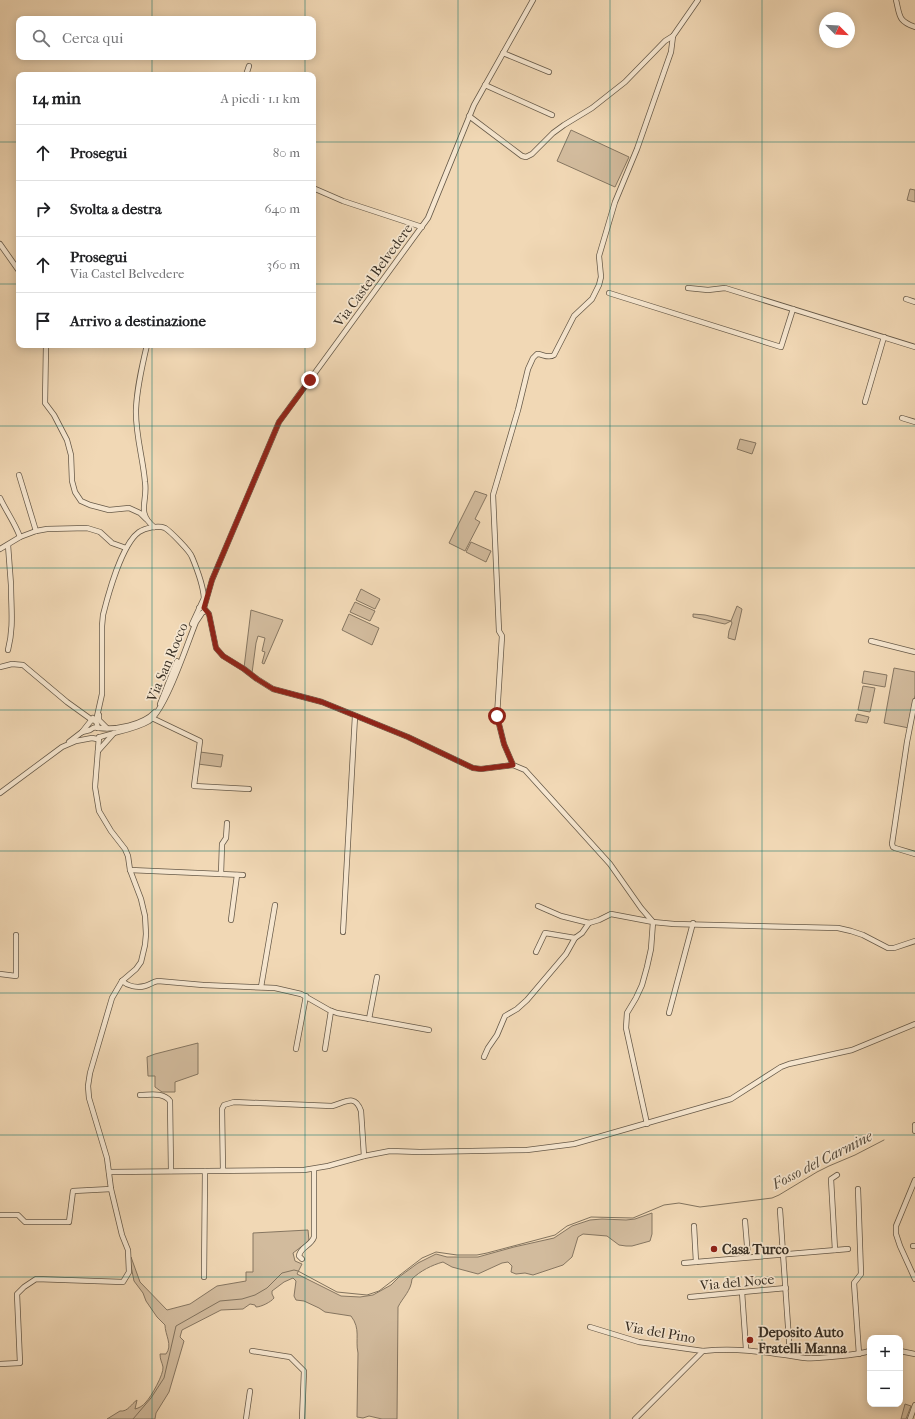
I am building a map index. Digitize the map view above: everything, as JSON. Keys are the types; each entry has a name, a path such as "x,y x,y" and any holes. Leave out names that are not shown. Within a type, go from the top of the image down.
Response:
{"street":[{"name":"Via Castel Belvedere","path":"212,580 279,422 422,227 433,206 470,116 485,85 533,0"},
{"path":"470,116 522,156 526,157 532,154 553,133 615,91 664,41 673,36 698,0"},
{"path":"896,0 900,17 903,22 915,27"},
{"path":"513,765 504,744 497,716 502,636 499,632 493,495 518,410 528,369 533,358 537,354 546,357 552,357 554,355 574,316 592,299 599,285 601,277 599,259 615,202 638,149 671,52 673,36"},
{"path":"503,52 549,72"},
{"path":"247,72 249,66"},
{"path":"485,85 552,115"},
{"path":"316,189 343,201 422,227"},
{"path":"0,244 16,267"},
{"path":"688,288 708,290 725,288 915,347"},
{"path":"610,293 780,347 793,309"},
{"path":"906,299 915,302"},
{"path":"865,402 884,337"},
{"path":"46,348 45,403 54,415 68,444 71,455 72,481 75,492 81,501 90,505 109,510 129,508 140,513 154,527"},
{"path":"146,348 141,369 136,409 138,437 146,483 143,510 146,519"},
{"path":"902,418 915,422"},
{"path":"19,475 36,531"},
{"path":"0,498 15,524 20,537"},
{"path":"96,738 90,735 90,730 102,694 102,626 106,604 126,548 140,531 154,527 166,529 188,551 202,584 204,598"},
{"path":"0,549 20,537 47,528 90,528 100,532 112,543 126,548"},
{"path":"8,545 11,570 12,616 12,633 8,650"},
{"path":"82,732 95,727 107,728 131,725 142,721 153,714 201,611 212,580"},
{"name":"Via San Rocco","path":"96,738 142,725 160,710 201,611 204,598 212,580"},
{"path":"201,611 209,614 216,648 223,656 273,689 322,702 408,737 473,768 481,769 513,765 525,770 595,846 653,922 651,949 642,985 627,1013 626,1028 647,1124"},
{"path":"201,611 210,621"},
{"path":"871,641 915,652"},
{"path":"0,667 12,664 22,664 67,702 94,720 101,732 96,738 76,741 62,747"},
{"path":"915,701 907,742 892,844 895,848 915,854"},
{"path":"99,706 99,720 107,728"},
{"path":"343,932 355,716"},
{"path":"152,718 200,741 194,786 249,789"},
{"path":"0,793 82,732 94,720"},
{"path":"98,751 115,732"},
{"path":"0,1364 20,1363 17,1294 24,1287 36,1279 123,1282 129,1272 128,1250 122,1235 111,1188 107,1158 89,1098 88,1086 90,1073 112,998 122,981 141,962 145,946 145,916 141,899 130,870 128,856 125,849 111,831 99,811 96,787 98,751 96,738"},
{"path":"221,874 222,844 226,838 227,823"},
{"path":"130,870 244,875"},
{"path":"231,920 238,875"},
{"path":"261,987 275,905"},
{"path":"538,906 561,916 589,923 612,914 653,922 674,924 838,928 863,935 888,948 894,948 915,941"},
{"path":"484,1057 497,1035 505,1016 517,1009 531,995 566,954 575,938 582,933 589,923"},
{"path":"669,1013 693,924"},
{"path":"536,952 545,934 575,938"},
{"path":"0,974 16,976 16,935"},
{"path":"369,1019 378,977"},
{"path":"122,981 126,984 137,987 146,986 152,982 158,981 202,985 275,988 306,996 331,1011 347,1016 429,1030"},
{"path":"296,1049 306,996"},
{"path":"325,1049 331,1011"},
{"path":"109,1172 314,1169 390,1151 420,1152 528,1150 553,1148 574,1144 647,1124 679,1113 731,1099 781,1067 858,1048 915,1024"},
{"path":"140,1095 159,1094 168,1098 170,1101 171,1171"},
{"path":"223,1171 222,1109 224,1105 229,1103 332,1106 344,1100 349,1100 356,1103 362,1111 364,1156"},
{"path":"915,1125 915,1131"},
{"path":"302,1259 299,1256 300,1251 312,1242 314,1237 314,1169"},
{"path":"204,1277 205,1171"},
{"path":"835,1250 831,1179 837,1175"},
{"path":"915,1180 896,1226 896,1234 900,1246 915,1279"},
{"path":"0,1215 18,1215 25,1222 69,1222 73,1191 111,1188"},
{"path":"858,1189 861,1274 854,1283 859,1354"},
{"path":"780,1210 790,1355"},
{"path":"745,1221 748,1257"},
{"path":"694,1226 696,1262"},
{"path":"684,1262 848,1249"},
{"name":"Via del Noce","path":"690,1297 786,1288"},
{"path":"742,1292 746,1349"},
{"name":"Via del Pino","path":"590,1327 639,1342 703,1351 746,1349 806,1358 859,1354 867,1352"},
{"path":"252,1351 290,1357 304,1371 302,1419"},
{"path":"635,1419 703,1351"},
{"path":"903,1352 915,1354"},
{"path":"246,1419 250,1391"},
{"path":"910,1419 915,1405"}],"shaded area":[{"path":"571,130 629,157 615,187 557,161"},
{"path":"910,189 915,190 915,202 907,200"},
{"path":"740,439 756,443 752,454 737,449"},
{"path":"475,491 487,495 475,519 480,522 465,551 449,543"},
{"path":"471,542 491,551 486,562 466,552"},
{"path":"361,589 380,599 375,609 356,600"},
{"path":"355,602 375,611 370,621 350,612"},
{"path":"737,606 742,609 735,640 728,638 732,623 731,621"},
{"path":"251,610 283,620 264,664 262,663 265,652 262,651 265,638 258,636 252,673 244,668"},
{"path":"349,614 379,628 372,645 342,630"},
{"path":"693,614 705,615 731,621 725,624 693,617"},
{"path":"894,668 915,672 915,695 909,728 884,723"},
{"path":"864,671 887,675 885,687 862,683"},
{"path":"863,686 875,688 870,712 858,710"},
{"path":"857,714 869,717 867,723 855,721"},
{"path":"200,752 223,755 221,767 198,764"},
{"path":"198,1043 198,1074 175,1082 175,1092 162,1092 155,1087 155,1076 148,1076 147,1057"},
{"path":"652,1213 652,1234 650,1241 632,1246 626,1246 619,1245 607,1236 583,1234 578,1237 572,1257 563,1265 533,1275 525,1273 516,1274 511,1272 512,1266 508,1262 502,1263 478,1274 452,1267 443,1262 426,1269 415,1276 398,1307 397,1419 382,1419 369,1416 363,1418 357,1417 358,1353 356,1325 351,1316 325,1312 304,1301 296,1300 294,1296 296,1281 293,1278 284,1282 272,1291 274,1298 266,1304 256,1307 255,1305 250,1304 243,1309 221,1310 182,1330 180,1337 184,1341 169,1392 156,1413 155,1419 107,1419 120,1411 127,1409 137,1400 135,1409 141,1407 145,1403 154,1391 163,1370 160,1354 166,1354 169,1347 165,1325 157,1317 134,1281 130,1261 131,1257 140,1282 167,1310 190,1304 217,1286 246,1281 246,1272 253,1272 253,1233 308,1230 309,1241 293,1253 295,1261 302,1264 297,1274 341,1296 360,1297 373,1295 391,1285 418,1263 436,1254 447,1257 478,1257 554,1238 572,1226 590,1220 635,1219"},
{"path":"905,1404 911,1406 906,1419 901,1419"}],"waterway":[{"name":"Fosso del Carmine","path":"133,1419 151,1398 164,1378 176,1326 220,1301 242,1299 255,1295 267,1288 282,1273 294,1270 298,1271 337,1292 367,1295 379,1291 422,1258 436,1252 457,1255 477,1255 487,1253 555,1235 567,1226 591,1217 633,1218 664,1205 679,1203 700,1207 772,1198 817,1172 884,1140"}],"place":[{"name":"Casa Turco","path":"714,1249"},
{"name":"Deposito Auto Fratelli Manna","path":"750,1340"}],"route":[{"path":"310,380 279,422 212,580 204,608 209,614 216,648 223,656 273,689 322,702 340,709 408,737 473,768 481,769 513,765 504,744 497,716"}]}
